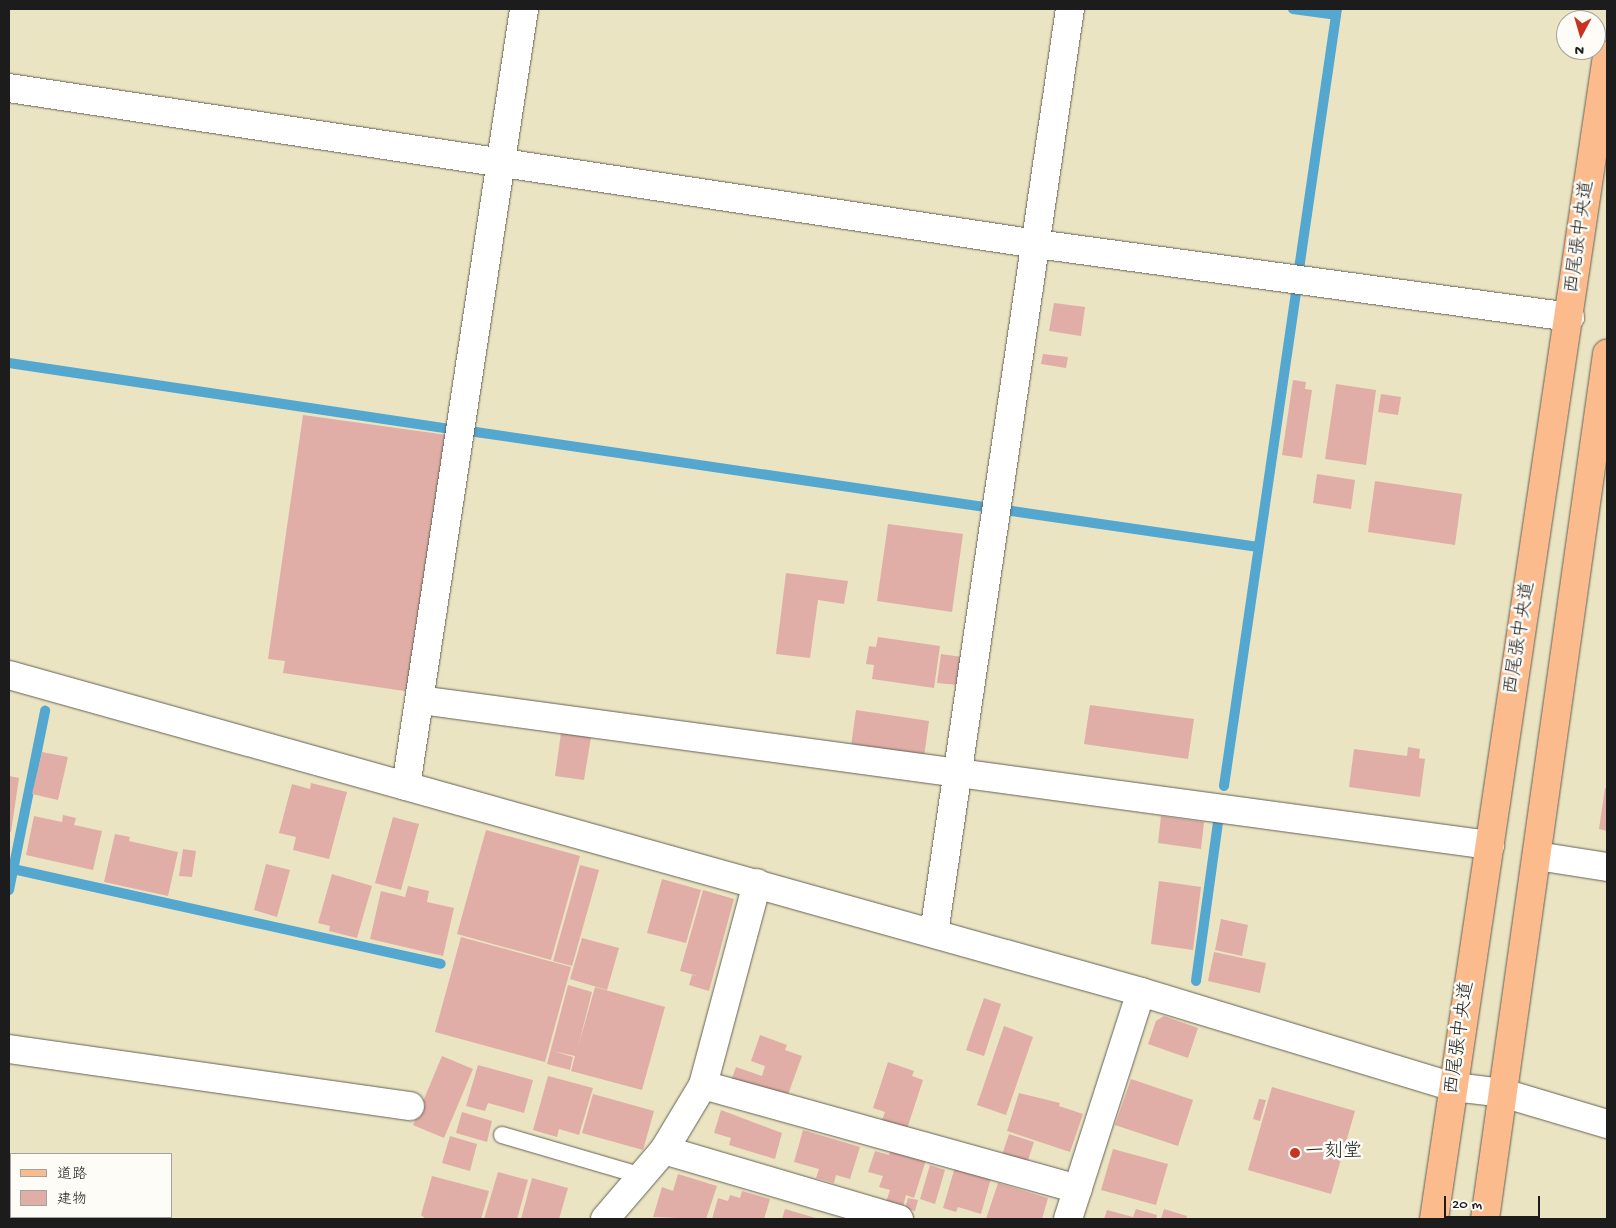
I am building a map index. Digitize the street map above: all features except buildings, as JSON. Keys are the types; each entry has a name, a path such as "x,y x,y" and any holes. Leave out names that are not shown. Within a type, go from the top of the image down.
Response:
{"main road":[{"name":"西尾張中央道","path":"1434,1219 1570,317 1607,56"},
{"path":"1485,1219 1607,354"}],"street":[{"path":"406,786 502,164 524,9"},
{"path":"934,933 1037,244 1070,9"},
{"path":"9,88 1037,244 1570,317"},
{"path":"9,675 758,883 1141,992 1454,1087 1503,1093 1607,1124"},
{"path":"420,700 958,775 1490,846"},
{"path":"1537,856 1607,868"},
{"path":"605,1219 664,1150 702,1085 758,883"},
{"path":"1068,1219 1141,992"},
{"path":"9,1049 410,1106"},
{"path":"702,1085 1078,1189"},
{"path":"664,1150 894,1218"}],"lane":[{"path":"502,1134 642,1176"}],"waterway":[{"path":"1293,9 1336,15"},
{"path":"1299,269 1337,9"},
{"path":"1224,786 1296,293"},
{"path":"9,363 446,428"},
{"path":"469,431 985,507"},
{"path":"1005,510 1258,547"},
{"path":"9,890 45,711"},
{"path":"1196,981 1218,822"},
{"path":"13,869 441,964"}],"place":[{"name":"一刻堂","path":"1295,1153"}]}
